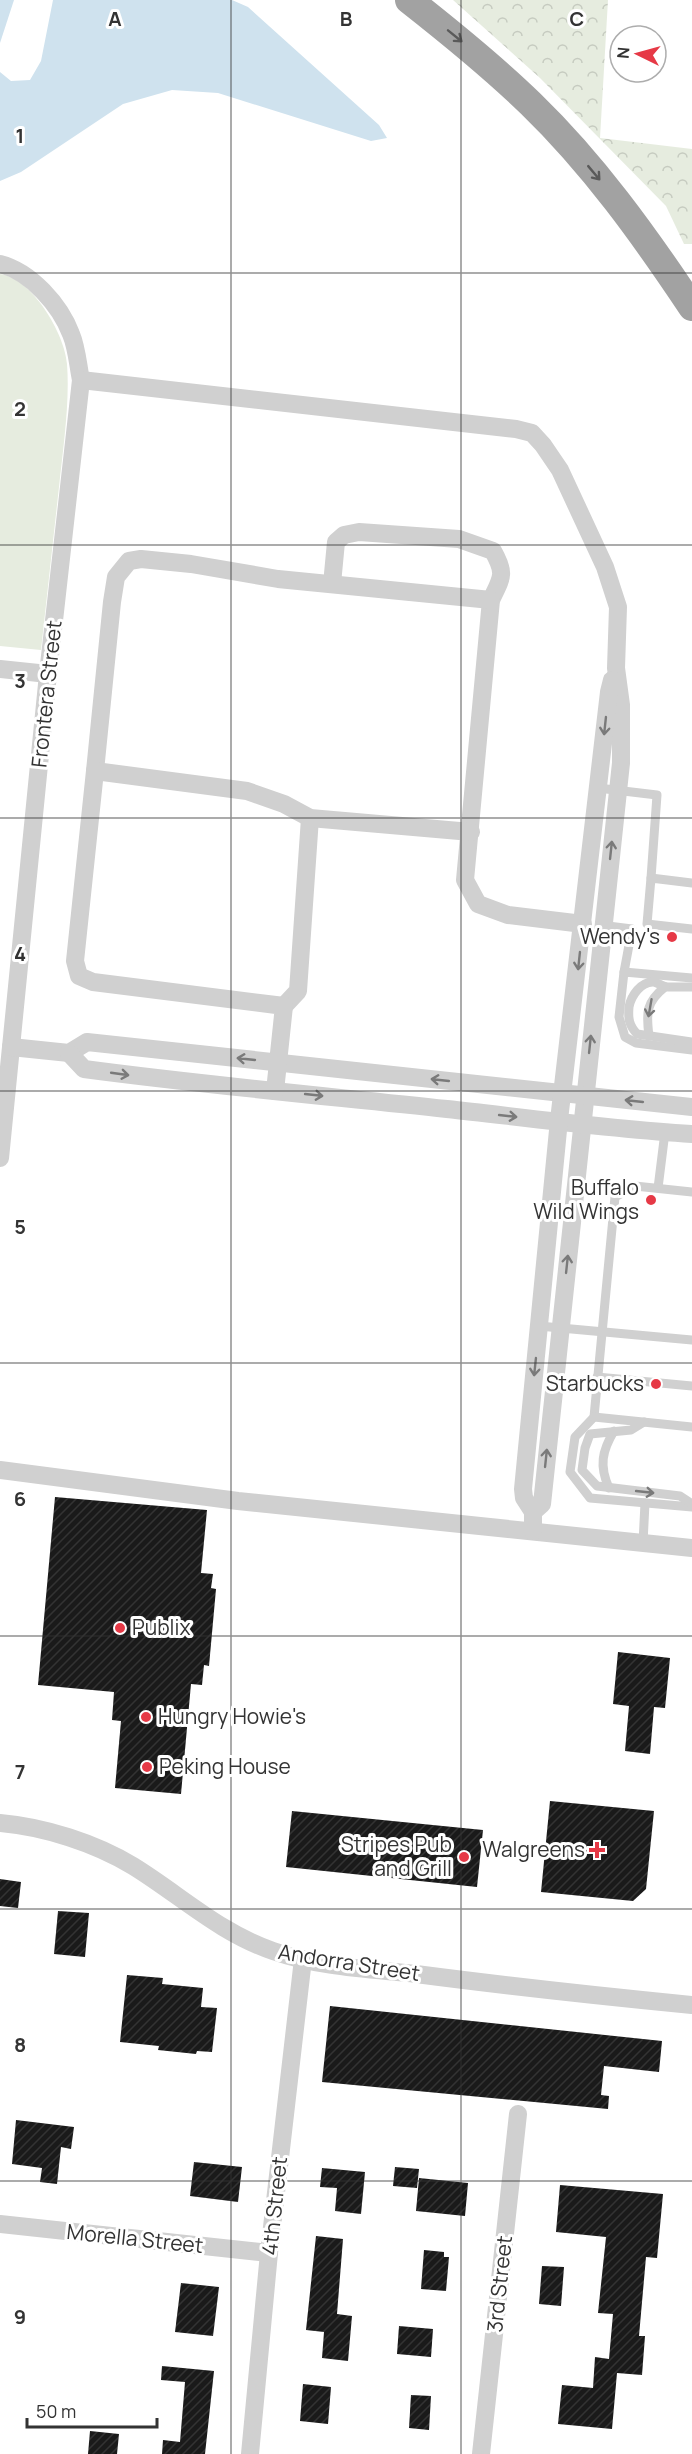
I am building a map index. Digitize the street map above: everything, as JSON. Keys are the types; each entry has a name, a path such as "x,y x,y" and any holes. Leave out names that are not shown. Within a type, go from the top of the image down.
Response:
{"highway":[{"path":"409,0 483,59 532,105 581,158 624,209 692,308"}],"street":[{"name":"Frontera Street","path":"0,264 11,267 40,288 60,313 72,335 81,380 48,674 0,1158"},
{"path":"81,380 516,429 532,433 560,470 605,567 618,607 616,668 622,737 618,790 542,1504 533,1512"},
{"path":"332,584 336,542 344,535 360,532 459,539 493,551 501,566 503,576 491,600 465,880 478,904 508,915 583,924"},
{"path":"284,1006 93,982 79,976 75,961 116,577 129,561 141,559 191,564 278,579 491,600"},
{"path":"533,1531 533,1512 524,1498 523,1489 539,1326 551,1120 564,1093 609,692 616,668"},
{"path":"0,669 48,674"},
{"path":"94,771 247,791 284,804 310,818 471,832"},
{"path":"275,1091 284,1006 298,991 310,818"},
{"path":"11,1047 69,1053 87,1042 692,1107"},
{"path":"69,1053 84,1069 692,1134"},
{"path":"0,1470 238,1501 692,1548"},
{"name":"Andorra Street","path":"0,1823 61,1835 93,1847 132,1866 240,1938 274,1952 303,1959 526,1988 692,2005"},
{"name":"4th Street","path":"250,2454 269,2253 303,1959"},
{"name":"3rd Street","path":"482,2454 518,2114"},
{"name":"Morella Street","path":"0,2224 269,2253"}],"lane":[{"path":"598,788 657,795 647,924"},
{"path":"651,878 692,883"},
{"path":"583,924 632,929 647,924 692,929"},
{"path":"632,929 619,1017 625,1037 636,1043 692,1050"},
{"path":"624,972 692,978"},
{"path":"692,987 664,987 655,982 646,984 636,991 630,1002 628,1018 637,1034 692,1042"},
{"path":"649,1036 648,1006 651,999 664,987"},
{"path":"658,1188 665,1132"},
{"path":"692,1192 635,1186 615,1197 594,1417 575,1437 570,1472 590,1498 692,1505"},
{"path":"539,1326 692,1340"},
{"path":"597,1377 692,1386"},
{"path":"594,1417 692,1428"},
{"path":"644,1422 631,1430 590,1434 585,1448 582,1470 597,1486 680,1496 692,1505"},
{"path":"609,1488 603,1474 604,1448 614,1431"},
{"path":"643,1543 645,1503"}],"green space":[{"path":"453,0 608,0 600,138 692,149 692,244 684,244 666,206 540,78"},
{"path":"0,274 24,286 45,309 60,338 67,364 66,426 41,650 0,646"}],"water":[{"path":"0,0 14,0 0,43"},
{"path":"53,0 232,0 248,7 379,125 387,138 371,141 218,93 172,90 123,104 21,172 0,181 0,72 11,81 30,80 41,61"}],"building":[{"name":"Publix","path":"55,1497 207,1510 201,1573 213,1574 211,1588 216,1589 209,1666 204,1665 202,1685 191,1684 181,1794 115,1788 121,1721 112,1720 114,1692 38,1685"},
{"path":"618,1652 670,1658 665,1708 654,1707 650,1754 625,1751 629,1706 613,1704"},
{"name":"Walgreens","path":"550,1801 654,1811 646,1889 633,1901 541,1892"},
{"path":"292,1811 483,1830 477,1887 286,1867"},
{"path":"0,1879 21,1882 18,1908 0,1906"},
{"path":"58,1911 89,1913 85,1957 54,1954"},
{"path":"127,1975 163,1978 162,1984 203,1988 201,2007 217,2008 212,2052 197,2051 196,2054 158,2050 159,2046 120,2042"},
{"path":"330,2006 662,2041 659,2072 604,2066 601,2095 609,2096 608,2109 322,2082"},
{"path":"16,2120 74,2127 71,2149 61,2147 57,2184 40,2182 42,2168 12,2164"},
{"path":"194,2162 242,2167 238,2202 190,2196"},
{"path":"395,2167 419,2169 417,2188 393,2186"},
{"path":"322,2168 365,2172 361,2214 335,2211 337,2188 320,2187"},
{"path":"419,2178 468,2183 465,2216 416,2211"},
{"path":"560,2185 663,2194 657,2258 646,2257 639,2336 645,2336 642,2375 617,2373 612,2429 558,2424 562,2385 593,2388 595,2357 609,2359 613,2314 598,2313 606,2237 556,2232"},
{"path":"316,2236 343,2239 337,2314 352,2316 348,2361 322,2358 324,2332 306,2330"},
{"path":"424,2250 444,2252 444,2257 449,2257 446,2291 421,2289"},
{"path":"542,2266 564,2267 561,2306 539,2304"},
{"path":"181,2283 219,2287 213,2336 175,2332"},
{"path":"399,2326 433,2329 431,2357 397,2354"},
{"path":"162,2366 214,2371 205,2454 162,2454 163,2440 180,2442 185,2382 161,2380"},
{"path":"303,2384 331,2387 328,2424 300,2421"},
{"path":"411,2395 431,2396 429,2430 409,2428"},
{"path":"90,2431 119,2434 117,2454 88,2454"}],"place":[{"name":"Wendy's","path":"672,937"},
{"name":"Buffalo Wild Wings","path":"651,1200"},
{"name":"Starbucks","path":"656,1384"},
{"name":"Publix","path":"120,1628"},
{"name":"Hungry Howie's","path":"146,1717"},
{"name":"Peking House","path":"147,1767"},
{"name":"Walgreens","path":"597,1850"},
{"name":"Stripes Pub and Grill","path":"464,1857"}]}
